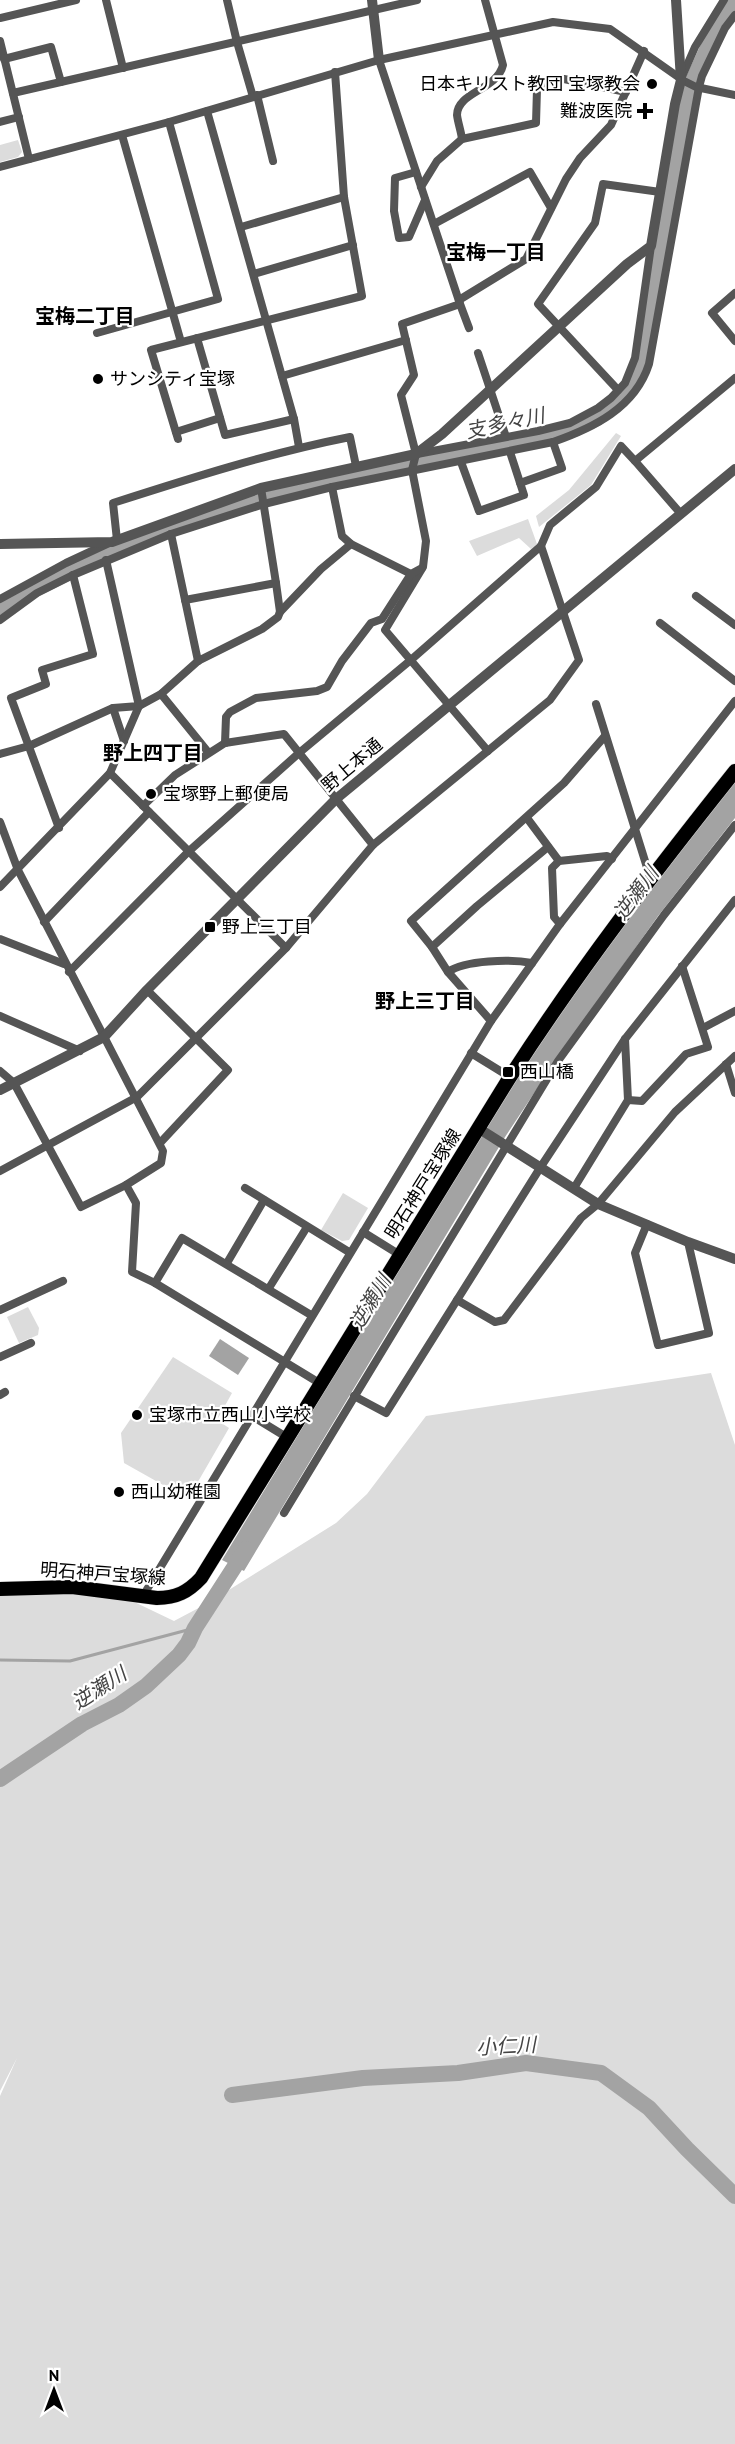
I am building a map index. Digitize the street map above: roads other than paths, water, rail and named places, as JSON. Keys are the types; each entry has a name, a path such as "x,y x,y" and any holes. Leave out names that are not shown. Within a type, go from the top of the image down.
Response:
{"main road":[{"name":"明石神戸宝塚線","path":"0,1589 61,1586 157,1598 179,1595 201,1578 478,1128 576,977 650,878 735,771"}],"street":[{"path":"0,18 76,0"},
{"path":"106,0 123,68"},
{"path":"228,0 237,42 273,161"},
{"path":"13,93 237,42 373,5 417,0"},
{"path":"462,139 457,115 462,101 496,80 501,74 503,65 485,0"},
{"path":"676,0 682,80"},
{"path":"0,599 66,563 115,541 263,497 356,466 506,438 570,423 598,408 625,383 635,358 660,192 682,80 695,47 724,0"},
{"path":"373,5 379,60 469,328"},
{"path":"0,620 37,593 106,560 263,497 461,462 553,442 586,430 626,403 644,379 649,364 698,87 725,28 735,15"},
{"path":"0,167 169,122 379,60 553,22 610,29 682,80 698,87 735,95"},
{"path":"0,41 4,72 13,93 29,159"},
{"path":"4,59 51,48 61,82"},
{"path":"488,751 386,630 423,567 426,541 412,469 416,456 401,395 414,375 402,324 460,302 526,259 551,208 580,158 611,126 644,51"},
{"path":"220,418 177,435 151,350 362,296 344,197 335,72"},
{"path":"421,187 437,161 462,139 536,123 537,89 564,78 626,92"},
{"path":"207,111 294,419 299,447"},
{"path":"0,122 19,117"},
{"path":"97,333 218,299 169,122"},
{"path":"122,135 181,342"},
{"path":"416,172 395,178 394,211 399,238 409,237 425,200"},
{"path":"434,224 530,172 551,208"},
{"path":"618,390 538,303 595,224 603,184 660,192"},
{"path":"241,227 344,197"},
{"path":"254,274 353,245"},
{"path":"416,456 627,264 651,246"},
{"path":"735,293 712,312 735,341"},
{"path":"197,338 225,435 294,419"},
{"path":"282,376 406,340"},
{"path":"478,353 506,438"},
{"path":"635,461 735,378"},
{"path":"115,541 113,503 213,471 299,447 350,436 356,466"},
{"path":"520,483 562,468 553,442"},
{"path":"66,968 188,852 299,753 412,659 541,546 550,525 596,486 621,446 681,514"},
{"path":"461,462 479,511 524,495 510,452"},
{"name":"野上本通","path":"0,1090 104,1037 147,990 336,799 735,469"},
{"path":"332,486 342,536 351,544 411,574"},
{"path":"263,497 280,612"},
{"path":"171,534 198,661"},
{"path":"0,544 115,541"},
{"path":"0,754 29,746 113,708 139,706 161,693 198,661 262,628 278,617 321,568 351,544"},
{"path":"0,1171 137,1098 286,948 373,846 550,700 579,660 541,546"},
{"path":"0,886 110,773 139,706 106,560"},
{"path":"225,743 226,717 248,701 327,687 342,661 371,623 382,619 411,574 423,567"},
{"path":"58,828 11,698 46,684 42,670 93,654 74,575"},
{"path":"185,600 276,583"},
{"path":"696,596 735,625"},
{"path":"660,623 735,681"},
{"path":"161,693 208,752"},
{"path":"142,1596 491,1021 560,924 735,701"},
{"path":"596,704 650,878"},
{"path":"113,708 124,741"},
{"path":"44,922 175,775 225,743 284,734 373,846"},
{"path":"491,1021 448,972 411,921 564,783 605,736"},
{"path":"110,773 286,948"},
{"path":"527,818 560,861"},
{"path":"0,822 18,870 66,968 160,1143 163,1150 161,1163 126,1185 81,1207 14,1083 0,1071"},
{"path":"284,1513 558,1061 664,915 735,825"},
{"path":"432,947 548,847"},
{"path":"560,924 554,917 551,872 560,861 607,856 612,859"},
{"path":"354,1396 386,1413 540,1168 625,1039 735,900"},
{"path":"0,939 66,968"},
{"path":"448,972 457,966 532,963"},
{"path":"628,1100 642,1101 686,1054 708,1047 682,966"},
{"path":"147,990 228,1070 160,1143"},
{"path":"702,1029 735,1011"},
{"path":"0,1016 80,1051"},
{"path":"574,1188 628,1100 625,1039"},
{"path":"471,1053 510,1077"},
{"path":"457,1300 495,1323 504,1320 581,1218 598,1204 675,1112 735,1056"},
{"path":"726,1064 735,1093"},
{"path":"478,1128 598,1204 735,1259"},
{"path":"126,1185 136,1203 132,1272 155,1283 321,1384"},
{"path":"245,1188 349,1252"},
{"path":"227,1263 264,1200"},
{"path":"647,1224 635,1254 658,1345 709,1333 688,1242"},
{"path":"268,1288 308,1227"},
{"path":"363,1232 400,1255"},
{"path":"155,1283 183,1238 311,1315"},
{"path":"0,1310 63,1281"},
{"path":"0,1357 31,1343"},
{"path":"252,1416 288,1438"}],"waterway":[{"name":"支多々川","path":"0,610 21,596 79,567 182,524 274,494 518,443 574,429 597,418 616,404 633,385 643,355 689,89 712,39 735,4"},
{"name":"逆瀬川","path":"0,1779 82,1724 119,1705 146,1686 179,1655 188,1643 195,1628 246,1549"},
{"path":"0,1660 70,1661 195,1628"},
{"name":"小仁川","path":"232,2095 363,2078 458,2073 526,2063 601,2073 649,2108 735,2196"}],"place":[{"name":"日本キリスト教団 宝塚教会","path":"652,84"},
{"name":"難波医院","path":"645,111"},
{"name":"サンシティ宝塚","path":"98,379"},
{"name":"宝塚野上郵便局","path":"151,794"},
{"name":"野上三丁目","path":"210,927"},
{"name":"西山橋","path":"508,1072"},
{"name":"宝塚市立西山小学校","path":"137,1415"},
{"name":"西山幼稚園","path":"119,1492"}],"district":[{"name":"宝梅一丁目","path":"496,252"},
{"name":"宝梅二丁目","path":"85,316"},
{"name":"野上四丁目","path":"153,753"},
{"name":"野上三丁目","path":"425,1001"}]}
